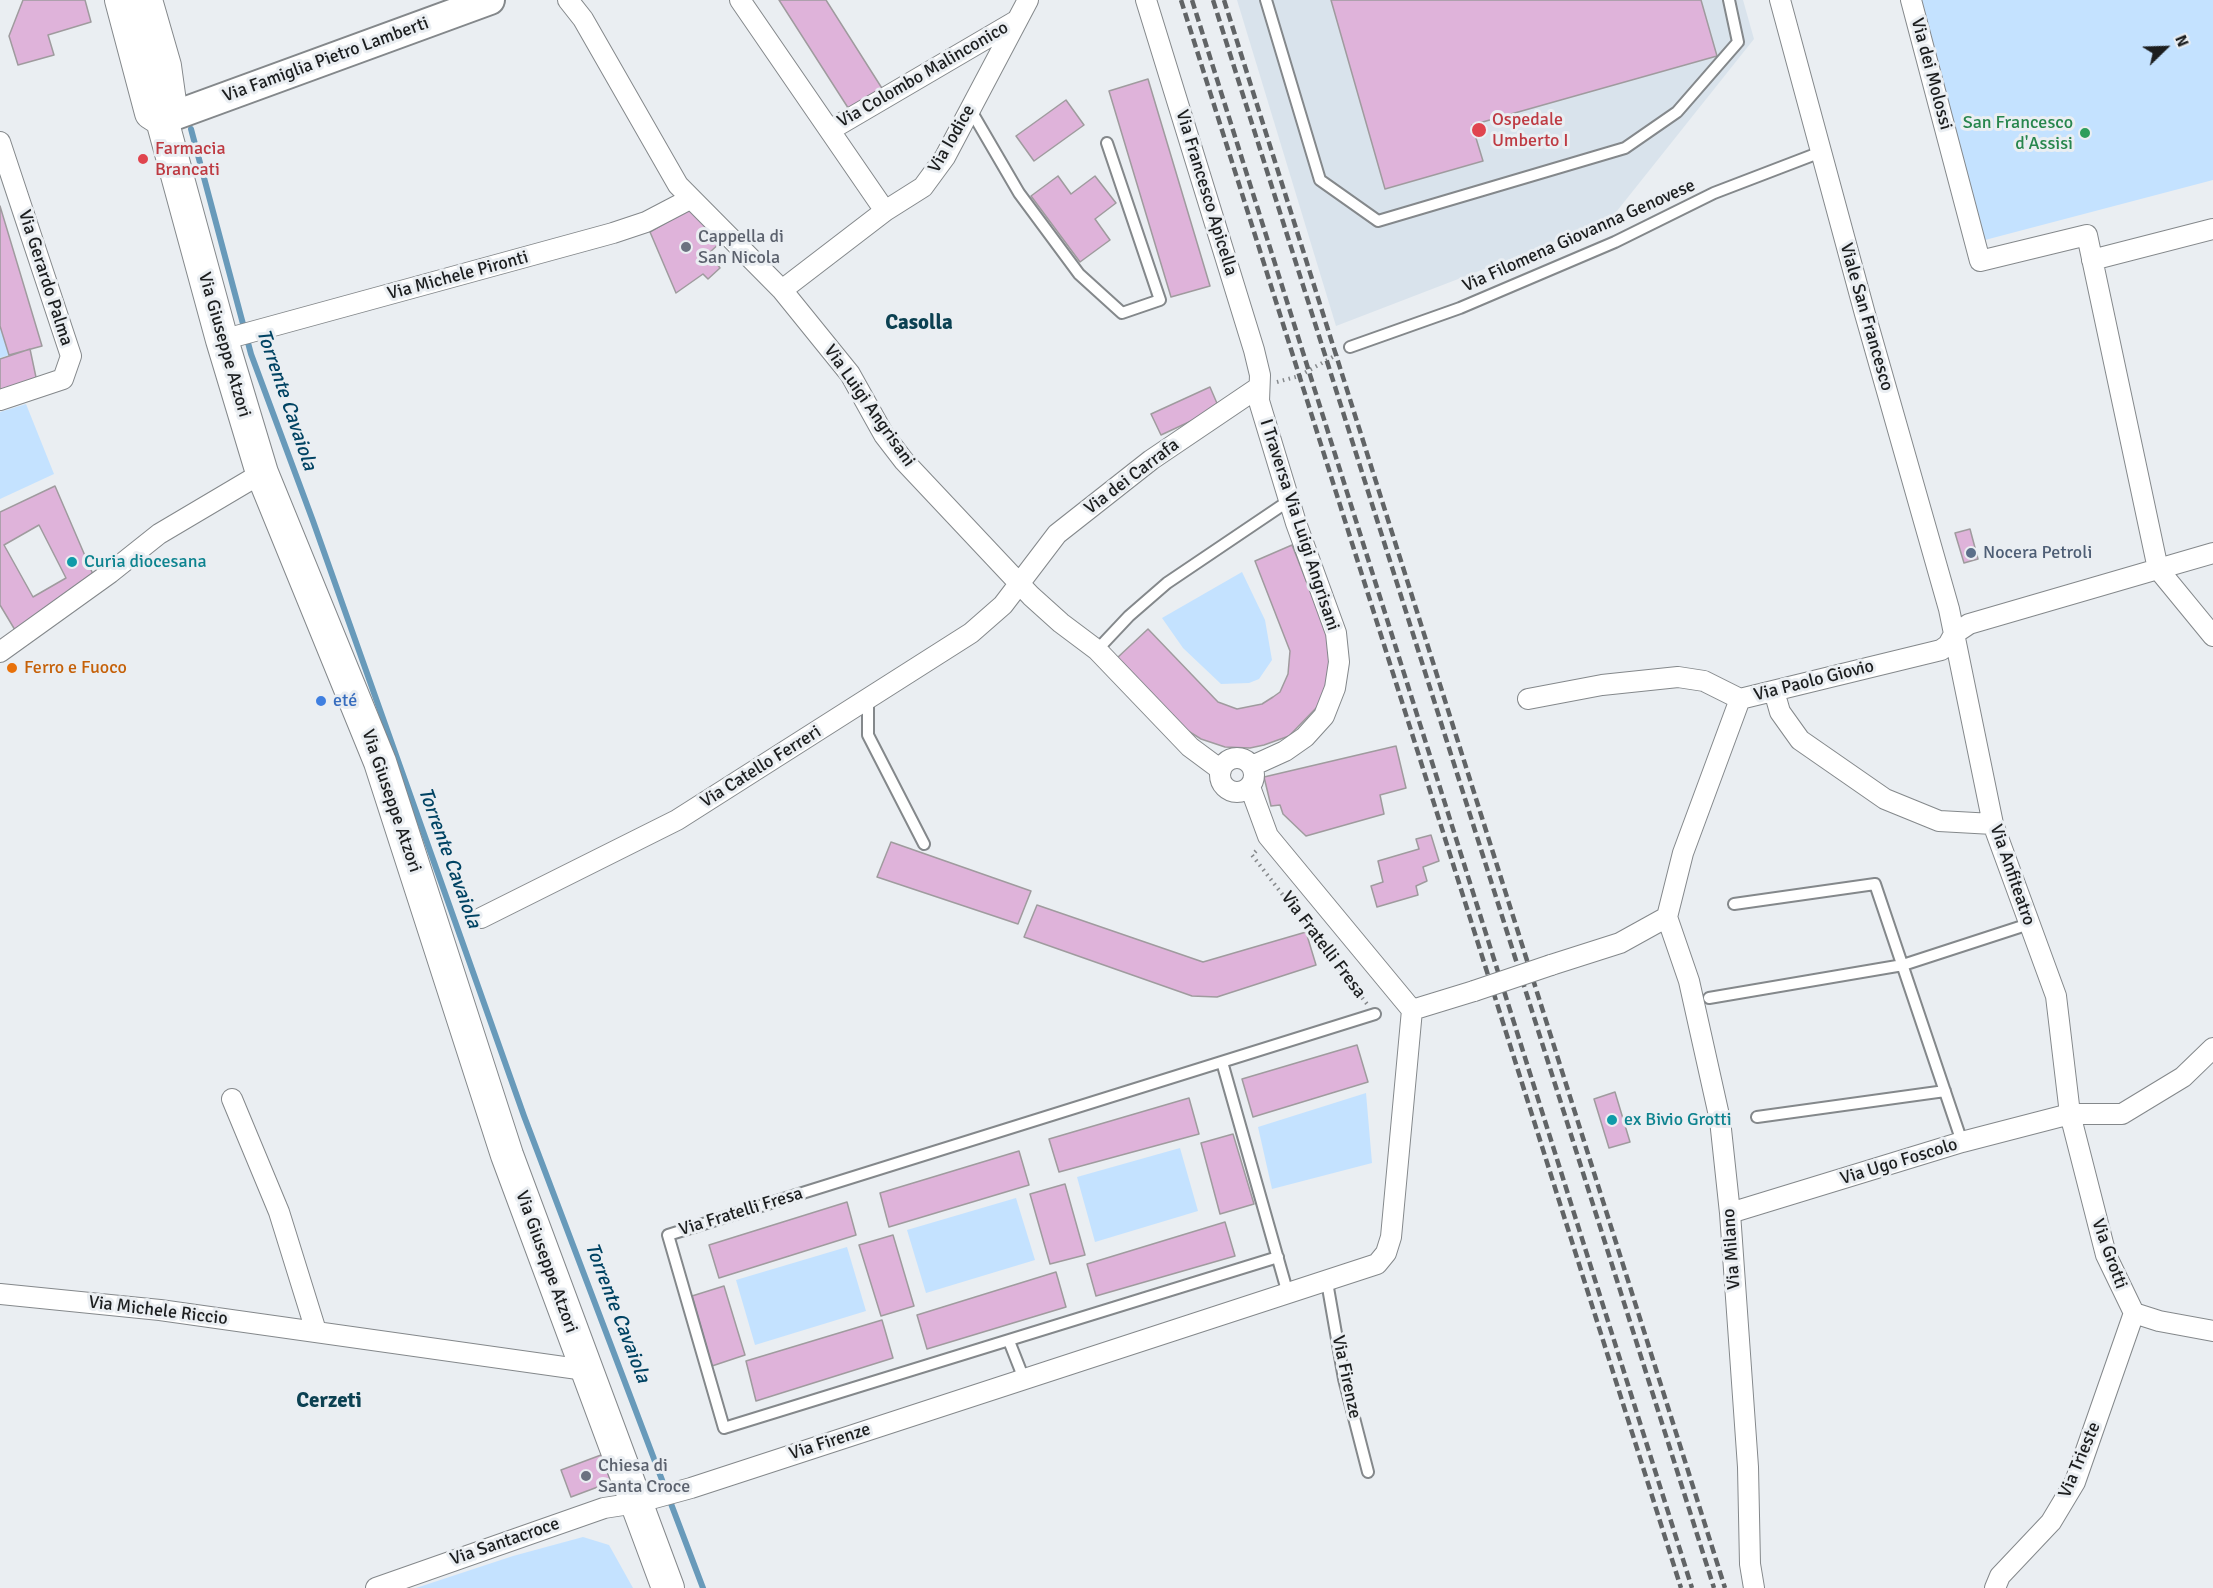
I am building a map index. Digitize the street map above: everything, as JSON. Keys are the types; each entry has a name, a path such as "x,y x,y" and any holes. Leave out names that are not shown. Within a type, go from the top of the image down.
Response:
{"main road":[{"name":"Via Giuseppe Atzori","path":"121,0 151,112 162,120 228,339 262,473 380,762 507,1155 585,1370 638,1494 668,1588"},
{"name":"Via Giuseppe Atzori","path":"146,0 165,66 170,102 162,120"},
{"name":"Via Famiglia Pietro Lamberti","path":"162,120 490,0"}],"street":[{"name":"Via Luigi Angrisani","path":"568,0 583,19 678,185 690,200 782,290 850,374 884,435 904,461 1060,623 1097,650 1190,747 1221,770"},
{"path":"740,0 885,211"},
{"name":"Via Iodice","path":"782,290 885,211 923,187 945,157 1028,0"},
{"name":"Via Francesco Apicella","path":"1146,0 1254,350 1259,387"},
{"name":"Viale San Francesco","path":"1780,0 1954,634"},
{"name":"Via dei Molossi","path":"1911,0 1980,261 2087,235 2092,260"},
{"name":"Via Colombo Malinconico","path":"830,130 1016,21"},
{"name":"Via Gerardo Palma","path":"0,142 71,356 63,379 0,400"},
{"name":"Via Michele Pironti","path":"228,339 613,233 646,222 690,200"},
{"path":"2213,229 2092,260 2158,569 2213,636"},
{"name":"I Traversa Via Luigi Angrisani","path":"1221,770 1232,759 1243,759 1252,766 1285,751 1305,737 1324,716 1335,688 1339,662 1336,633 1259,401 1259,387"},
{"name":"Via dei Carrafa","path":"1019,583 1057,534 1151,460 1259,387"},
{"path":"0,652 110,573 159,534 262,473"},
{"name":"Via Paolo Giovio","path":"1528,699 1602,685 1678,677 1704,681 1740,699 1941,650 1948,645 1954,634 1969,624 2213,553"},
{"name":"Via Catello Ferreri","path":"481,918 677,820 971,633 1003,605 1019,583"},
{"name":"Via Anfiteatro","path":"1954,634 1993,824 2056,996 2070,1114"},
{"path":"1774,691 1780,712 1800,740 1885,799 1939,821 1993,824"},
{"path":"1413,1010 1620,943 1667,917 1683,853 1740,699"},
{"path":"1229,790 1240,792 1250,787 1254,777 1252,766"},
{"path":"1221,770 1221,781 1251,821 1268,836 1413,1010 1395,1209 1386,1253 1377,1264 1288,1294"},
{"path":"1250,787 1268,836"},
{"name":"Via Milano","path":"1667,917 1689,981 1720,1120 1730,1213 1748,1467 1750,1564 1754,1588"},
{"name":"Via Ugo Foscolo","path":"1730,1213 1962,1142 2070,1114 2122,1114 2183,1077 2213,1048"},
{"path":"232,1099 279,1212 316,1331"},
{"name":"Via Grotti","path":"2070,1114 2106,1255 2134,1313"},
{"name":"Via Michele Riccio","path":"0,1294 160,1310 585,1370"},
{"name":"Via Firenze","path":"638,1494 690,1488 1021,1374 1288,1294"},
{"path":"2134,1313 2159,1321 2213,1331"},
{"name":"Via Trieste","path":"1995,1588 2000,1576 2051,1522 2075,1482 2134,1313"},
{"name":"Via Santacroce","path":"376,1588 638,1494"}],"lane":[{"path":"1266,0 1320,180 1378,222 1625,148 1677,112 1738,42 1729,0"},
{"path":"970,109 1019,193 1079,274 1122,313 1160,300 1107,143"},
{"name":"Via Filomena Giovanna Genovese","path":"1350,347 1460,308 1615,242 1714,193 1821,152"},
{"path":"1097,650 1129,616 1167,583 1290,500"},
{"path":"868,699 868,735 924,844"},
{"path":"1734,904 1875,884 1962,1142"},
{"path":"1709,998 1903,965 2029,924"},
{"name":"Via Fratelli Fresa","path":"1278,1257 724,1428 668,1235 1375,1014"},
{"path":"1222,1062 1288,1294"},
{"path":"1757,1117 1945,1090"},
{"name":"Via Firenze","path":"1327,1282 1344,1379 1368,1472"},
{"path":"1010,1341 1021,1374"}],"path":[{"path":"1299,376 1326,360"},
{"name":"Via Fratelli Fresa","path":"1268,836 1252,855 1375,1014"}],"shaded area":[{"name":"Ospedale Umberto I","path":"1237,0 1743,0 1754,39 1609,221 1336,326"},
{"name":"San Francesco d'Assisi","path":"1922,0 2213,0 2213,180 1985,240"},
{"path":"0,326 9,355 0,358"},
{"path":"26,404 54,474 0,499 0,412"},
{"path":"1242,572 1265,620 1272,660 1259,679 1249,683 1221,684 1183,648 1162,618"},
{"path":"1366,1093 1372,1163 1272,1189 1258,1127"},
{"path":"1180,1148 1198,1211 1095,1242 1077,1177"},
{"path":"1016,1198 1035,1260 926,1293 907,1230"},
{"path":"847,1247 866,1311 755,1345 736,1280"},
{"path":"583,1537 609,1545 633,1588 416,1588 513,1556"}],"building":[{"path":"23,0 85,0 91,22 48,35 54,55 18,65 9,36"},
{"path":"779,0 826,0 885,93 852,114"},
{"path":"1331,0 1701,0 1717,56 1472,125 1483,161 1385,189"},
{"path":"1148,79 1210,286 1171,297 1109,91"},
{"path":"1066,100 1084,125 1034,161 1016,136"},
{"path":"1058,176 1071,194 1095,176 1116,203 1095,219 1110,240 1080,262 1031,196"},
{"path":"0,206 42,346 9,355 0,326"},
{"name":"Cappella di San Nicola","path":"691,208 722,241 709,253 720,268 708,279 703,274 676,293 650,232"},
{"path":"30,349 37,382 0,393 0,359"},
{"path":"1210,387 1219,408 1161,435 1151,414"},
{"name":"Curia diocesana","path":"55,486 95,579 18,635 0,605 0,512","holes":["39,525 66,578 33,597 4,545"]},
{"path":"1970,529 1978,559 1964,563 1955,533"},
{"path":"1292,545 1329,638 1330,678 1319,705 1289,736 1264,745 1250,748 1225,747 1201,739 1185,729 1117,658 1148,629 1218,702 1237,709 1262,704 1273,697 1280,692 1288,674 1290,651 1255,561"},
{"path":"1396,746 1406,788 1380,795 1384,814 1306,836 1283,814 1280,805 1271,806 1264,777"},
{"path":"1431,835 1439,861 1423,867 1427,881 1416,886 1418,895 1377,907 1371,886 1383,882 1378,861 1419,849 1416,839"},
{"path":"891,842 1031,891 1018,924 877,877"},
{"path":"1037,905 1203,962 1306,932 1316,965 1217,997 1192,996 1024,937"},
{"path":"1357,1045 1368,1082 1253,1117 1242,1079"},
{"name":"ex Bivio Grotti","path":"1615,1092 1630,1142 1609,1148 1594,1099"},
{"path":"1189,1098 1199,1134 1059,1172 1049,1139"},
{"path":"1233,1134 1254,1204 1220,1214 1201,1143"},
{"path":"1019,1151 1029,1185 889,1227 880,1193"},
{"path":"1065,1184 1085,1255 1050,1264 1030,1194"},
{"path":"847,1202 856,1235 719,1278 709,1245"},
{"path":"1225,1222 1235,1256 1096,1296 1087,1264"},
{"path":"893,1235 914,1306 881,1316 859,1245"},
{"path":"1056,1272 1066,1307 927,1349 917,1315"},
{"path":"724,1286 745,1355 712,1366 692,1296"},
{"path":"882,1320 893,1358 756,1401 746,1361"},
{"name":"Chiesa di Santa Croce","path":"601,1455 611,1482 571,1497 561,1470"}],"waterway":[{"name":"Torrente Cavaiola","path":"191,129 251,354 313,521 524,1116 703,1588"}],"railway":[{"path":"1181,0 1681,1588"},
{"path":"1192,0 1692,1588"},
{"path":"1213,0 1714,1588"},
{"path":"1224,0 1725,1588"}],"place":[{"name":"Ospedale Umberto I","path":"1479,130"},
{"name":"San Francesco d'Assisi","path":"2085,133"},
{"name":"Farmacia Brancati","path":"143,159"},
{"name":"Cappella di San Nicola","path":"686,247"},
{"name":"Nocera Petroli","path":"1971,553"},
{"name":"Curia diocesana","path":"72,562"},
{"name":"Ferro e Fuoco","path":"12,668"},
{"name":"eté","path":"321,701"},
{"name":"ex Bivio Grotti","path":"1612,1120"},
{"name":"Chiesa di Santa Croce","path":"586,1476"}],"district":[{"name":"Casolla","path":"919,323"},
{"name":"Cerzeti","path":"329,1401"}]}
